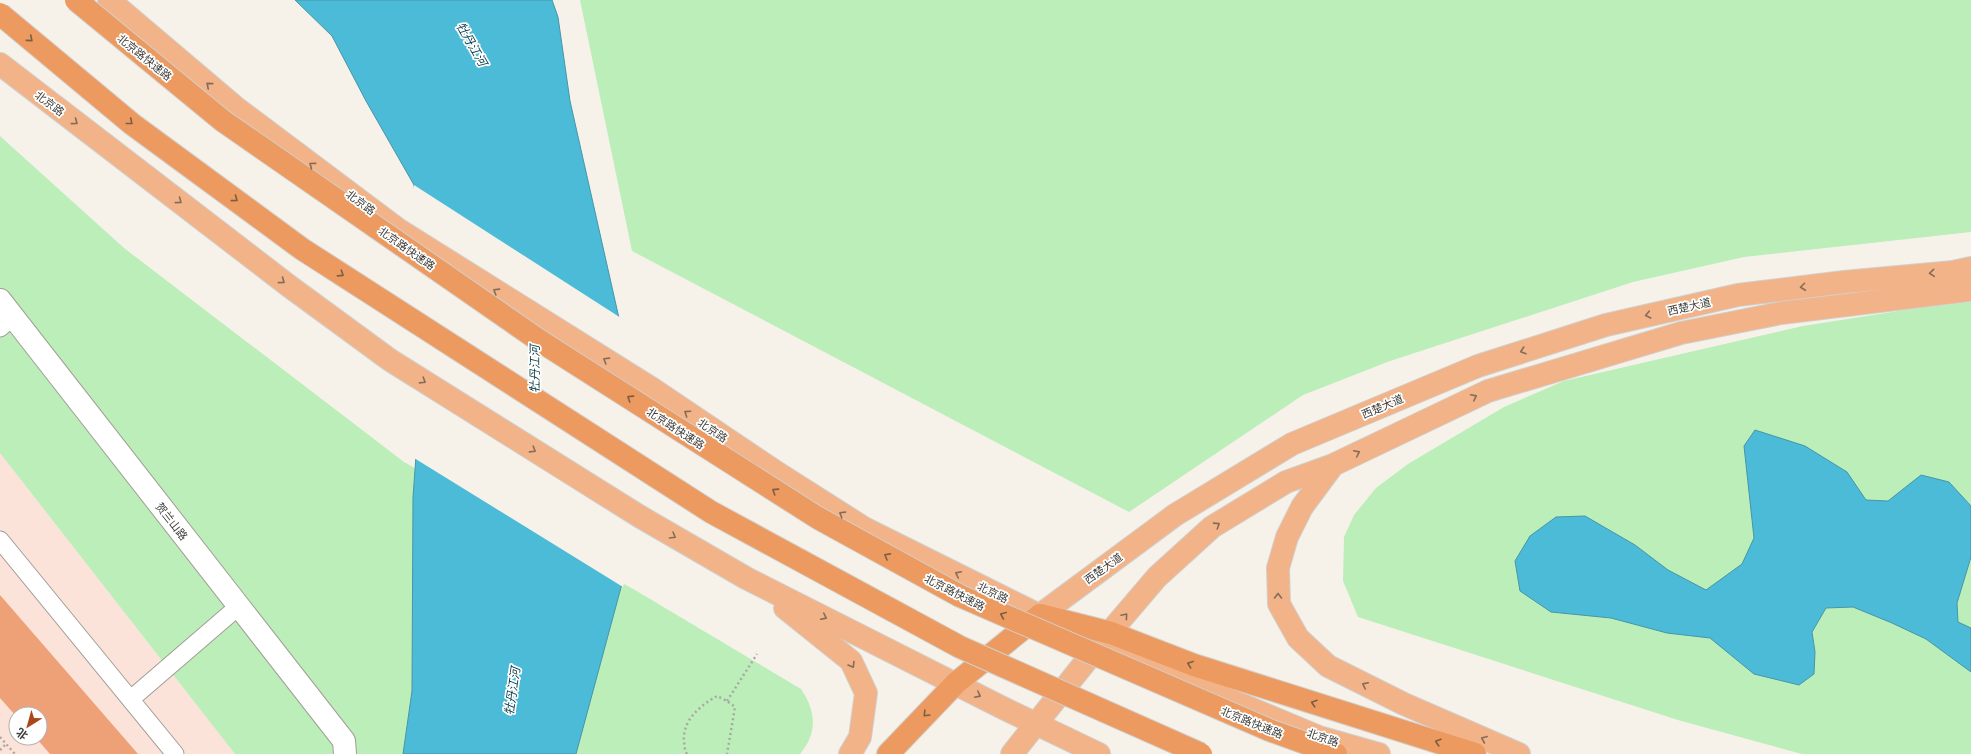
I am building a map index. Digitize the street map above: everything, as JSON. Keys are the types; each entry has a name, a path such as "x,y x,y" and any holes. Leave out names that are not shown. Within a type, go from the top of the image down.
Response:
{"highway":[{"name":"北京路快速路","path":"76,0 223,121 540,341 818,518 960,596 1269,730 1336,754"},
{"path":"0,14 132,124 302,249 711,512 960,647 1201,754"},
{"path":"1040,615 1105,639 1194,665 1475,754"},
{"name":"西楚大道","path":"888,754 956,683 1040,615"}],"main road":[{"name":"北京路","path":"109,0 235,107 399,230 650,388 773,470 864,528 1040,615"},
{"name":"北京路","path":"0,64 289,286 390,360 639,516 746,578 1036,724 1099,754"},
{"name":"西楚大道","path":"1040,615 1175,515 1292,444 1478,366 1606,325 1738,295 1844,282 1953,272 1971,268"},
{"path":"1012,754 1157,577 1212,527 1286,482 1333,465 1488,391 1681,333 1781,313 1971,290"},
{"path":"1333,465 1302,507 1288,537 1278,568 1278,604 1298,638 1328,666 1404,704 1519,754"},
{"path":"746,578 851,661 866,693 860,737 850,754"},
{"name":"北京路","path":"1105,639 1319,737 1379,754"}],"street":[{"name":"贺兰山路","path":"0,300 7,322 239,606 345,748"}],"lane":[{"path":"2,546 131,699 175,754"},
{"path":"131,699 239,606"}],"path":[{"path":"727,701 757,654"},
{"path":"687,754 683,733 689,719 704,704 717,696 735,707 727,754"},
{"path":"0,737 15,754"},
{"path":"0,750 6,744"}],"shaded area":[{"path":"0,453 235,754 0,754"}],"green space":[{"path":"580,0 1971,0 1971,232 1744,257 1633,282 1390,361 1303,395 1129,512 632,251"},
{"path":"0,136 124,248 404,462 635,590 801,689 810,705 813,722 810,738 800,754 235,754 0,453"},
{"path":"1971,302 1971,754 1802,754 1678,720 1358,617 1343,581 1344,537 1354,515 1376,488 1408,464 1504,407 1564,381 1803,326 1911,309"}],"water":[{"name":"牡丹江河","path":"295,0 552,0 558,17 570,101 621,327 626,569 576,754 403,754 412,691 413,497 427,305 414,185 366,101 332,36"},
{"path":"1755,430 1805,446 1847,472 1866,500 1888,501 1921,475 1949,482 1971,506 1971,557 1957,603 1958,622 1971,628 1971,672 1926,639 1892,623 1853,607 1826,608 1812,632 1815,652 1814,674 1799,685 1754,674 1710,638 1667,633 1611,618 1551,612 1520,591 1515,561 1530,536 1556,517 1585,516 1635,545 1668,570 1706,590 1742,564 1754,538 1744,446"}],"pier":[{"path":"414,185 621,318 623,327 628,569 623,587 414,458 425,305 413,197"}],"building":[{"path":"0,595 138,754 50,754 43,746 48,746 48,706 8,707 0,698"}]}
